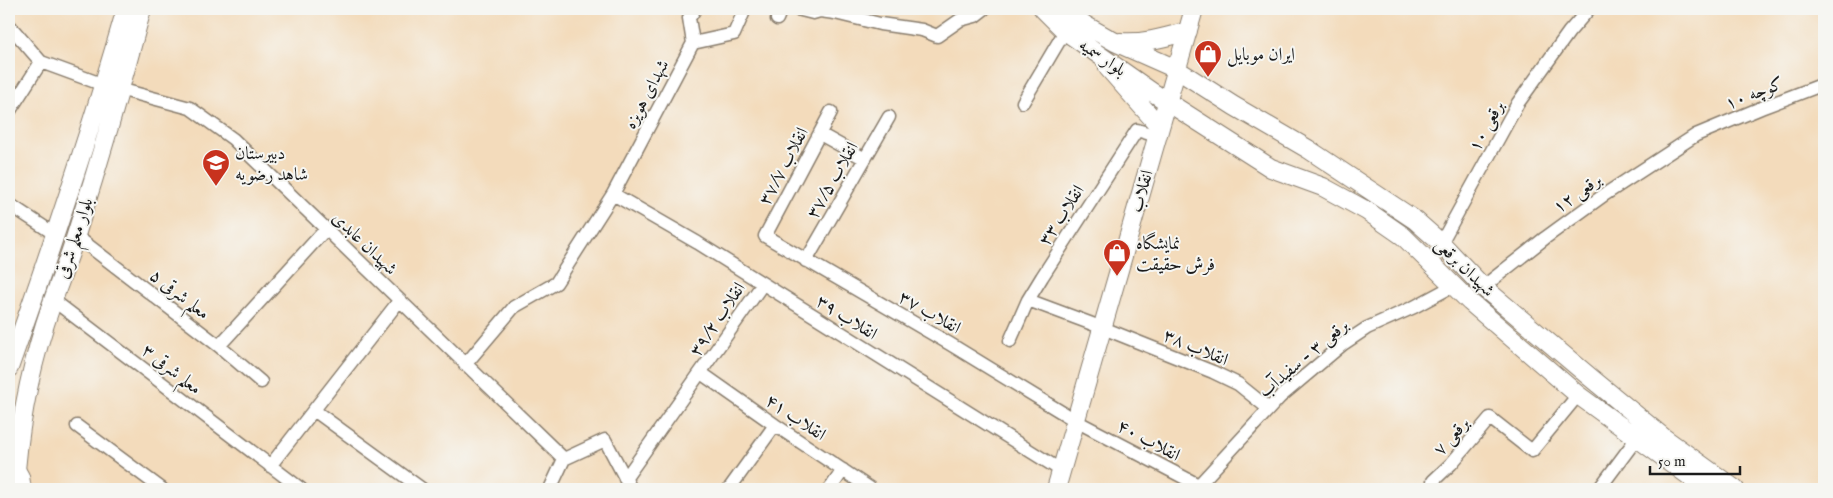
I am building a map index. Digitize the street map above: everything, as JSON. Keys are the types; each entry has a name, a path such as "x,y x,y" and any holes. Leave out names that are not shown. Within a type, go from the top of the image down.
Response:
{"main road":[{"name":"بلوار معلم شرقی","path":"18,477 20,425 27,390 53,300 76,236 112,87 126,9"},
{"name":"بلوار معلم شرقی","path":"9,368 56,235 142,9"},
{"name":"بلوار سمیه","path":"1043,9 1065,31 1167,101"},
{"name":"بلوار سمیه","path":"1064,9 1085,25 1115,42 1176,69"},
{"name":"انقلاب","path":"1056,489 1194,9"},
{"path":"1115,42 1131,43 1152,40 1188,31"},
{"path":"1091,49 1158,131"},
{"path":"1132,77 1139,78 1148,72 1150,65 1143,55"},
{"name":"شهیدان برقعی","path":"1176,69 1234,106 1308,149 1415,220 1441,243 1483,287 1591,378 1663,437 1735,489"},
{"name":"شهیدان برقعی","path":"1167,101 1271,168 1323,187 1367,211 1402,236 1470,302 1578,395 1707,489"},
{"path":"1470,302 1483,287"}],"street":[{"path":"695,9 689,18 693,43 734,34 745,9"},
{"path":"797,9 813,14 820,10 880,24 922,30 937,36 960,20 975,16 984,9"},
{"name":"برقعی ۱۰","path":"1441,243 1516,108 1569,32 1589,9"},
{"path":"9,25 42,62 9,112"},
{"path":"1023,102 1065,31"},
{"name":"شهدای هویزه","path":"465,365 514,307 556,284 614,194 693,43"},
{"name":"شهیدان عابدی","path":"42,62 112,87 190,108 233,139 564,459"},
{"name":"کوچه ۱۰","path":"1696,135 1824,84"},
{"name":"انقلاب ۳۷/۷","path":"765,236 831,112"},
{"name":"انقلاب ۳۷/۵","path":"806,261 889,117"},
{"name":"انقلاب ۳۳","path":"1010,340 1028,300 1137,130 1158,131"},
{"path":"820,134 865,159"},
{"name":"برقعی ۱۲","path":"1483,287 1604,195 1696,135"},
{"name":"انقلاب ۳۹","path":"614,194 698,244 1062,471"},
{"path":"9,204 56,235"},
{"path":"219,346 326,229"},
{"name":"معلم شرقی ۵","path":"76,236 219,346 261,382"},
{"name":"انقلاب ۳۷","path":"765,236 950,344 1076,421"},
{"name":"انقلاب ۳۹/۲","path":"628,484 762,285"},
{"name":"برقعی ۳ - سفیدآب","path":"1199,488 1280,397 1342,344 1367,328 1414,307 1453,286"},
{"name":"معلم شرقی ۳","path":"53,300 302,489"},
{"name":"انقلاب ۳۸","path":"1028,300 1103,328 1238,384 1269,409"},
{"path":"270,466 400,301"},
{"name":"انقلاب ۴۱","path":"702,373 775,425 871,489"},
{"name":"برقعی ۷","path":"1433,480 1451,464 1490,418 1532,451 1578,395"},
{"path":"315,411 422,489"},
{"name":"انقلاب ۴۰","path":"1076,421 1199,488"},
{"path":"729,489 775,425"},
{"path":"77,426 162,489"},
{"path":"1599,489 1637,438"},
{"path":"550,489 564,459 605,440 628,484"},
{"path":"830,489 843,470"}],"place":[{"name":"ایران موبایل","path":"1208,78"},
{"name":"دبیرستان شاهد رضویه","path":"216,187"},
{"name":"نمایشگاه فرش حقیقت","path":"1117,277"}]}
